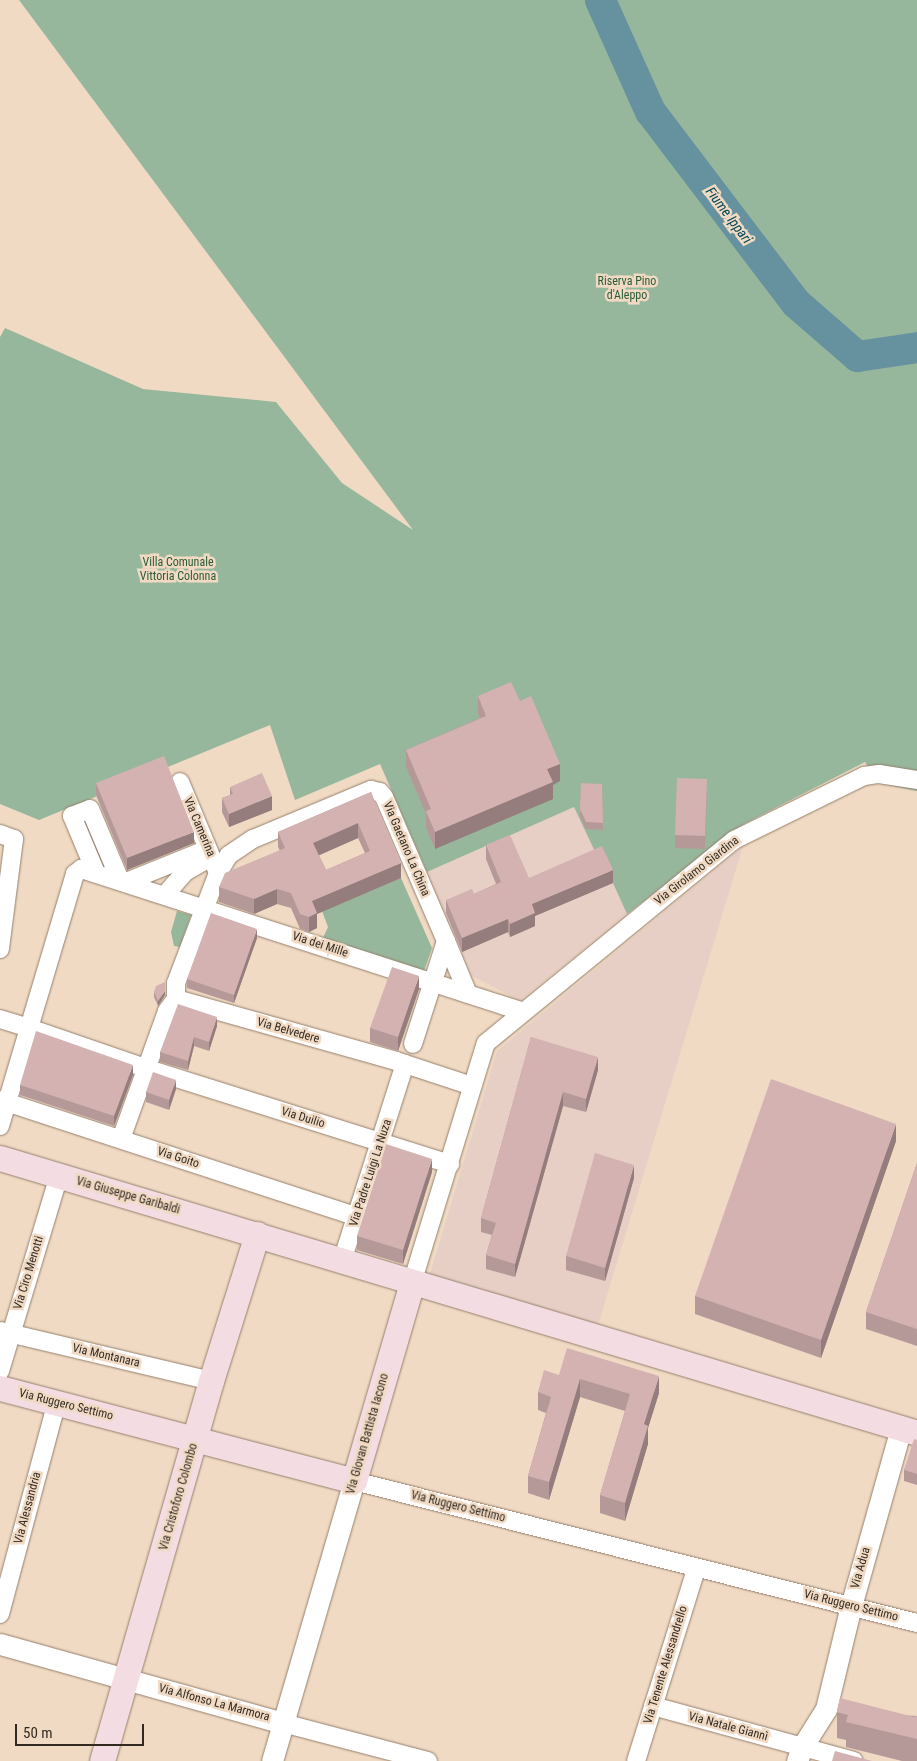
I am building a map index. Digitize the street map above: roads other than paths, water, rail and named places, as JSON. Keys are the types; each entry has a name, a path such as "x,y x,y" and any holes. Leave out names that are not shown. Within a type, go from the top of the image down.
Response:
{"main road":[{"name":"Via Giuseppe Garibaldi","path":"0,1158 909,1431"},
{"name":"Via Cristoforo Colombo","path":"102,1761 127,1680 211,1381 257,1234"},
{"name":"Via Giovan Battista Iacono","path":"354,1481 412,1283"},
{"name":"Via Ruggero Settimo","path":"0,1388 354,1481"}],"street":[{"name":"Via Girolamo Giardina","path":"472,1086 486,1043 734,840 864,776 878,774 917,780"},
{"name":"Via Camerina","path":"180,782 212,860"},
{"name":"Via Gaetano La China","path":"212,860 229,855 241,845 368,791 377,791 384,797 446,941"},
{"path":"96,873 72,816 90,809 123,882 212,860"},
{"path":"0,944 7,837"},
{"path":"165,895 185,872 212,860"},
{"path":"121,1139 148,1072 167,1011 179,1000 176,983 210,910 212,860"},
{"path":"0,1126 4,1101 29,1028 75,874 81,869 96,873"},
{"name":"Via dei Mille","path":"96,873 431,978 468,994 525,1010"},
{"path":"413,1044 431,978 446,941"},
{"path":"446,941 468,994"},
{"name":"Via Belvedere","path":"179,1000 400,1062 472,1086"},
{"name":"Via Duilio","path":"0,1019 148,1072 450,1164"},
{"name":"Via Padre Luigi La Nuza","path":"342,1261 398,1084 400,1062"},
{"name":"Via Giovan Battista Iacono","path":"412,1283 450,1164 472,1086"},
{"name":"Via Goito","path":"4,1101 357,1217"},
{"name":"Via Ciro Menotti","path":"0,1371 5,1333 59,1176"},
{"name":"Via Montanara","path":"5,1333 211,1381"},
{"name":"Via Alessandria","path":"0,1614 57,1402"},
{"name":"Via Adua","path":"800,1754 835,1711 851,1606 909,1431"},
{"name":"Via Giovan Battista Iacono","path":"272,1761 354,1481"},
{"name":"Via Ruggero Settimo","path":"354,1481 917,1623"},
{"name":"Via Tenente Alessandrello","path":"636,1761 696,1568"},
{"name":"Via Alfonso La Marmora","path":"0,1644 283,1723 428,1761"},
{"name":"Via Natale Giannì","path":"653,1706 800,1754 854,1761"}],"waterway":[{"name":"Fiume Ippari","path":"600,0 650,111 796,303 857,356 917,347"}],"park label":[{"name":"Riserva Pino d'Aleppo","path":"627,289"},
{"name":"Villa Comunale Vittoria Colonna","path":"178,570"}]}
